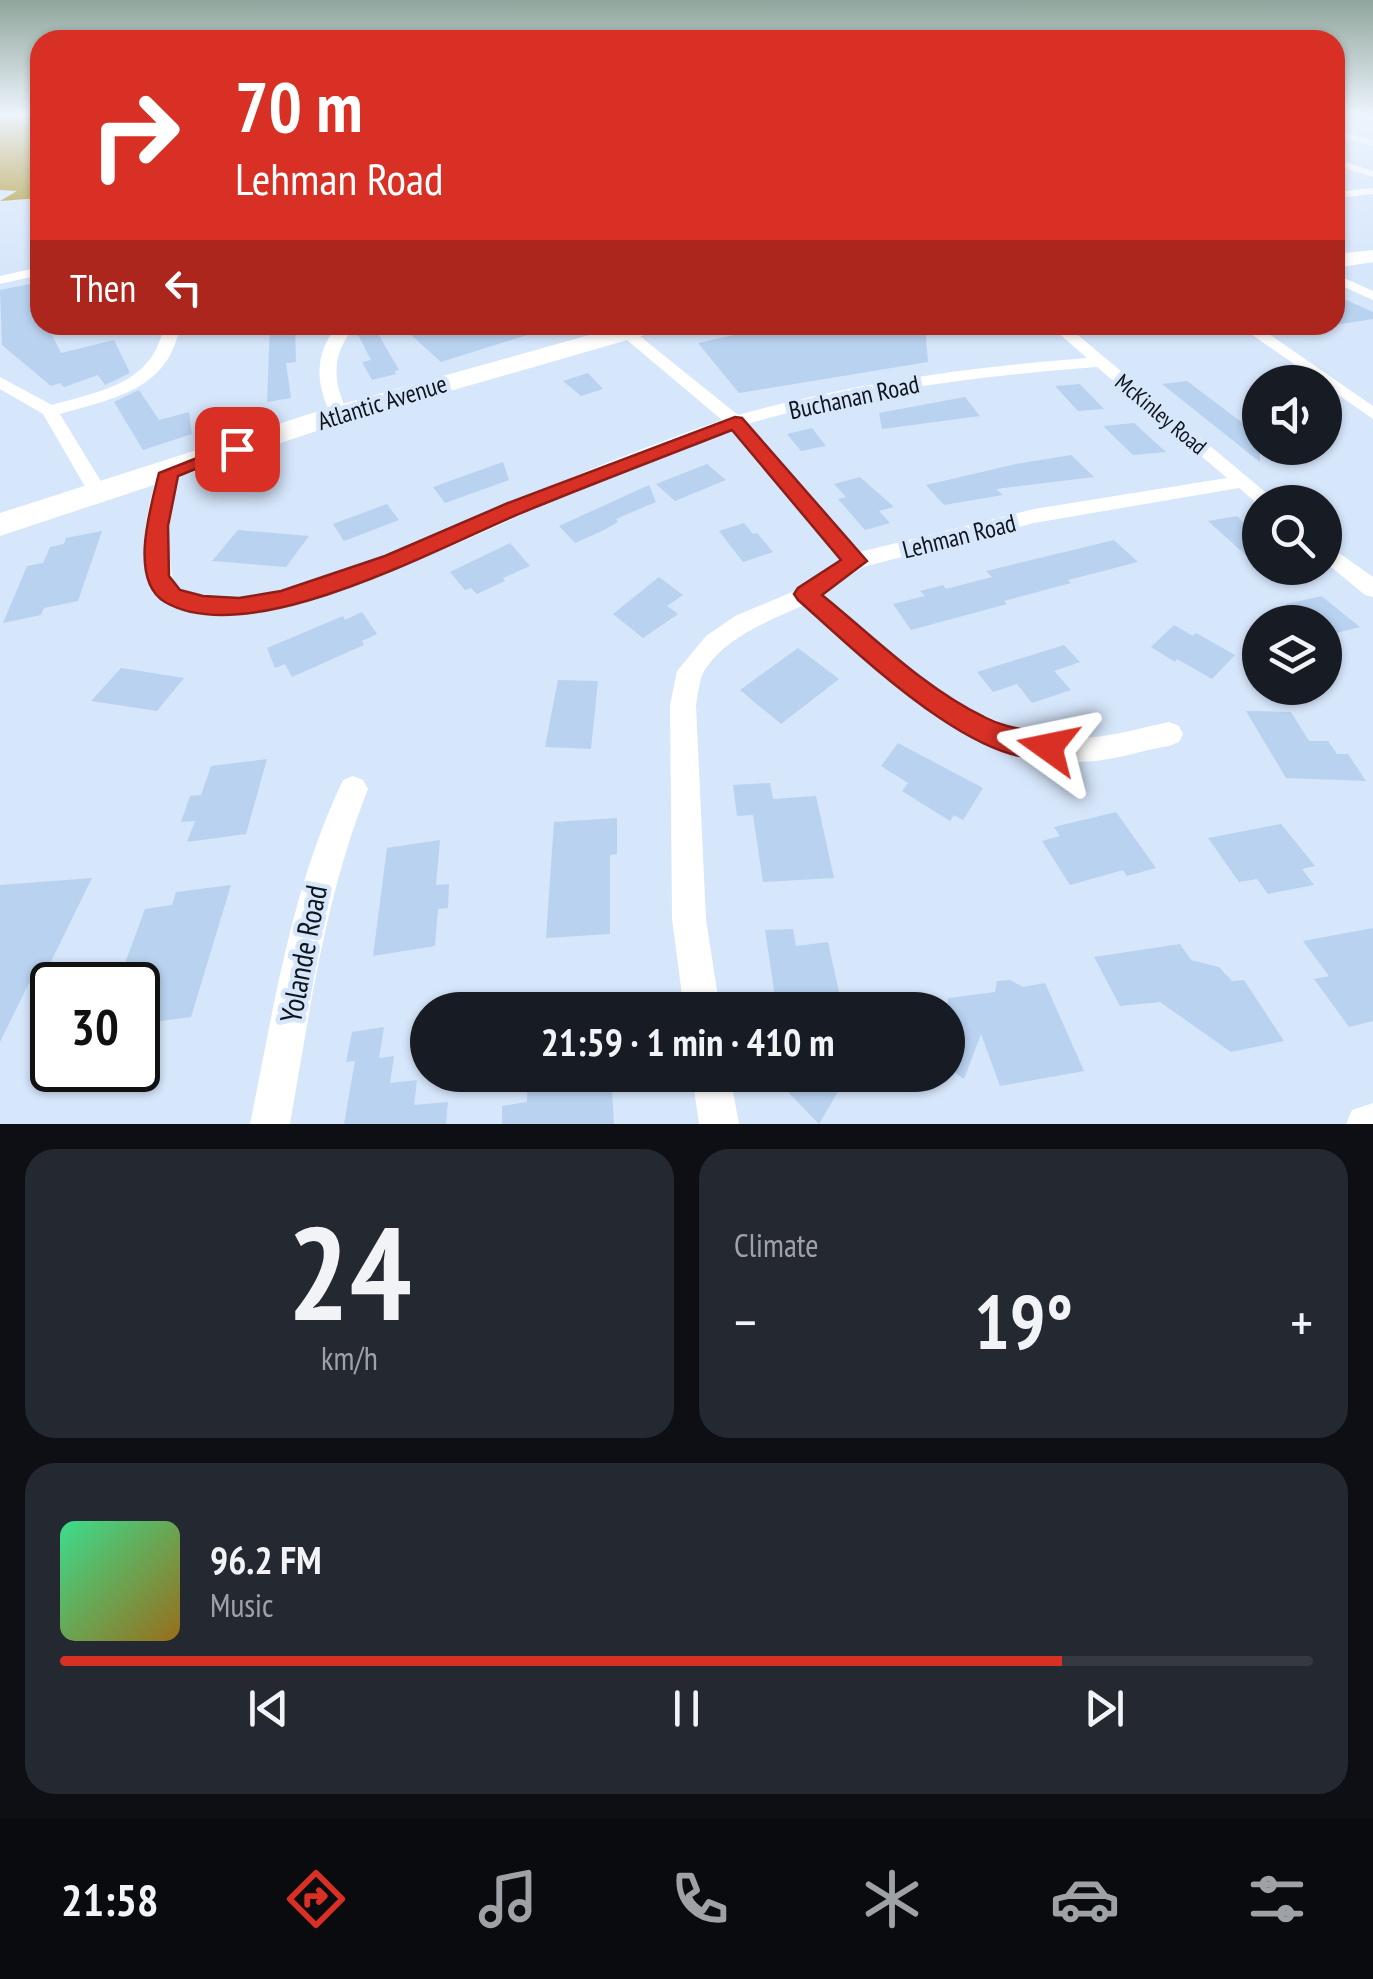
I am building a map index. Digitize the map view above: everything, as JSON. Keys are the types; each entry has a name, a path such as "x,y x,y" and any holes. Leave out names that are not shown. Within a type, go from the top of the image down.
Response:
{"main road":[{"path":"1345,260 1373,256"},
{"name":"Atlantic Avenue","path":"0,526 339,414 616,335"}],"street":[{"path":"1345,194 1373,191"},
{"path":"0,280 30,274"},
{"path":"1345,283 1373,296"},
{"path":"50,412 128,385 154,371 168,351 170,335"},
{"path":"335,335 327,363 326,388 339,414"},
{"path":"647,335 735,422 855,561"},
{"name":"McKinley Road","path":"1069,335 1245,485"},
{"path":"1260,335 1373,414"},
{"name":"Buchanan Road","path":"169,473 157,526 158,578 171,596 203,605 239,606 283,599 393,562 515,507 735,422 922,382 1100,362"},
{"path":"0,382 50,412 98,493"},
{"name":"Lehman Road","path":"699,992 689,920 683,706 690,672 715,643 744,622 806,594 855,561 1034,516 1241,482"},
{"path":"1342,564 1373,589"},
{"path":"806,594 927,696 973,725 1018,744 1079,750 1169,734"},
{"name":"Yolande Road","path":"270,1124 317,888 329,841 354,789"},
{"path":"714,1092 718,1124"}],"shaded area":[{"path":"0,168 30,168 30,199 0,201 17,191 0,190"}],"building":[{"path":"30,284 30,335 52,335 61,353 114,340 130,373 105,385 98,375 64,387 60,383 51,386 2,345 0,290"},
{"path":"1345,299 1373,312 1373,319 1345,323"},
{"path":"270,335 295,335 296,362 286,363 291,398 267,402"},
{"path":"358,335 379,335 399,370 372,380 362,362 371,360"},
{"path":"411,335 527,335 441,362"},
{"path":"734,335 926,335 928,362 739,393 698,343"},
{"path":"588,373 603,389 581,396 563,381"},
{"path":"1187,381 1242,422 1242,448 1162,384"},
{"path":"1080,384 1104,409 1078,411 1055,386"},
{"path":"139,390 159,420 189,412 192,434 143,450 114,402"},
{"path":"965,397 980,416 882,429 879,413"},
{"path":"1134,423 1166,452 1133,455 1103,426"},
{"path":"812,428 826,446 801,451 787,434"},
{"path":"1071,455 1094,477 996,489 1003,495 944,505 926,485 1016,464"},
{"path":"503,462 509,480 445,503 433,487"},
{"path":"707,464 726,480 675,501 656,484"},
{"path":"860,477 894,507 879,511 890,523 865,530 838,499 846,497 834,484"},
{"path":"649,485 656,502 616,519 618,522 604,530 575,543 559,526"},
{"path":"387,504 399,520 344,541 333,524"},
{"path":"1237,516 1242,521 1242,552 1208,521"},
{"path":"744,523 773,552 743,562 719,531"},
{"path":"238,530 309,536 286,567 212,561"},
{"path":"102,531 78,601 44,608 41,615 3,623 27,566 43,563 50,547 64,544 66,538"},
{"path":"1114,540 1138,562 911,630 893,604 925,596 920,591 992,577 986,571"},
{"path":"510,543 530,566 503,578 505,581 477,594 471,588 465,590 450,572"},
{"path":"659,577 683,595 667,606 678,614 643,638 613,614"},
{"path":"1322,596 1333,605 1287,605"},
{"path":"362,612 377,634 362,641 364,645 292,677 285,664 275,668 267,648"},
{"path":"1342,612 1360,627 1342,632"},
{"path":"1174,625 1235,655 1212,679 1177,659 1175,662 1151,647"},
{"path":"1064,645 1080,662 1054,671 1071,690 1032,703 1017,684 993,692 977,672"},
{"path":"798,648 839,679 781,724 740,690"},
{"path":"121,668 184,678 157,711 91,701"},
{"path":"558,680 598,681 591,749 545,747"},
{"path":"1246,711 1291,712 1309,741 1328,741 1337,754 1348,754 1366,781 1286,778"},
{"path":"898,743 983,788 963,820 954,815 950,821 902,791 908,783 881,766"},
{"path":"267,759 246,834 187,842 195,821 181,822 190,796 201,795 211,766"},
{"path":"770,783 773,799 816,796 834,878 763,882 753,815 737,816 733,785"},
{"path":"1116,812 1156,868 1127,876 1123,870 1070,885 1042,841 1060,836 1054,827"},
{"path":"617,818 617,854 610,855 610,934 546,938 554,822"},
{"path":"1281,824 1315,866 1302,869 1314,885 1268,894 1257,879 1239,882 1208,838"},
{"path":"440,840 436,885 449,884 448,908 438,909 435,946 373,956 387,848"},
{"path":"92,878 51,962 30,962 30,983 0,1042 0,885"},
{"path":"231,885 191,1017 160,1021 160,962 125,962 145,909 172,905 176,892"},
{"path":"1373,928 1373,1021 1349,1027 1314,979 1329,976 1303,941"},
{"path":"793,929 796,946 828,942 839,992 774,992 765,930"},
{"path":"1180,944 1191,960 1219,967 1232,981 1244,980 1284,1041 1231,1052 1160,1002 1120,1006 1094,957"},
{"path":"1010,980 1023,987 1045,983 1084,1071 1000,1086 981,1034 965,1076 965,996 995,992 997,981"},
{"path":"384,1027 379,1058 394,1056 390,1083 410,1081 410,1092 416,1092 414,1105 448,1102 446,1124 344,1124 355,1061 346,1062 352,1032"},
{"path":"527,1092 612,1092 614,1124 502,1124 502,1106 527,1102"},
{"path":"789,1092 838,1092 819,1124"}],"route":[{"path":"237,449 169,473 157,526 156,558 158,578 171,596 203,605 239,606 283,599 393,562 515,507 735,422 855,561 806,594 927,696 973,725 1018,744 1048,747"}]}
